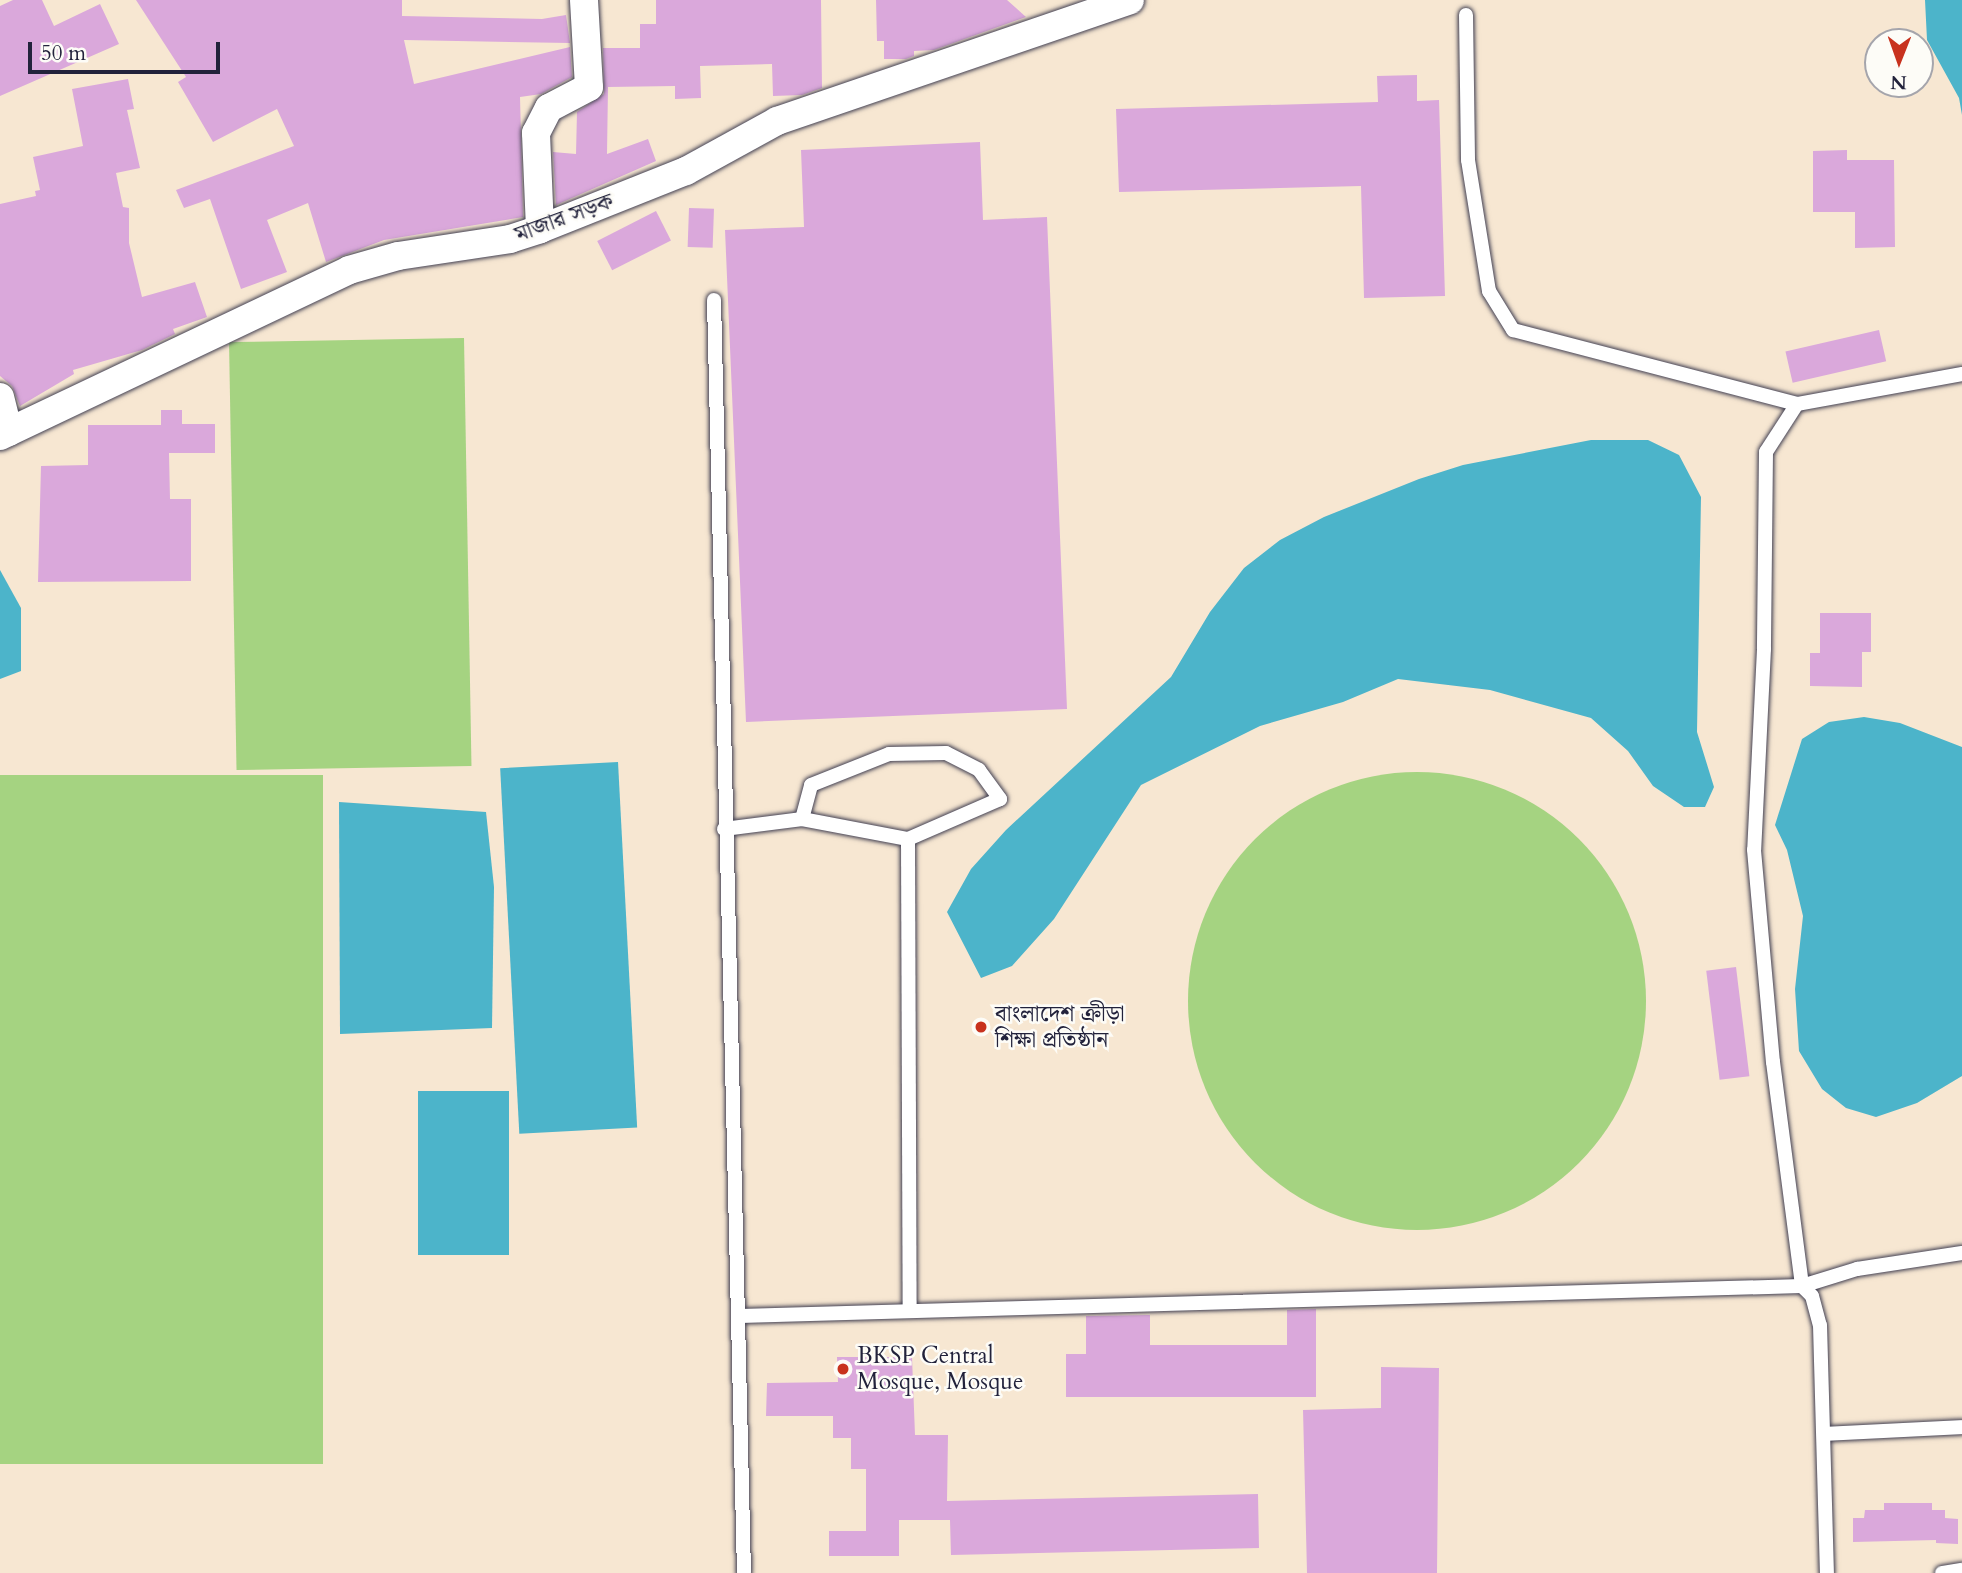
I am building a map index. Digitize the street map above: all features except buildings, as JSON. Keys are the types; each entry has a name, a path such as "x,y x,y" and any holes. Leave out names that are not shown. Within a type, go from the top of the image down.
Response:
{"street":[{"path":"540,229 537,133 550,108 589,87 584,0"},
{"path":"1060,0 1084,15"},
{"name":"মাজার সড়ক","path":"4,434 349,270 398,256 510,239 540,229 687,171 777,121 851,99 1130,0"},
{"path":"0,397 4,434"}],"lane":[{"path":"1466,15 1468,160 1489,291 1513,330 1797,404 1962,374"},
{"path":"714,300 724,829 740,1315 744,1573"},
{"path":"1797,404 1766,452 1764,649 1754,850 1773,1062 1802,1286 1812,1296 1820,1325 1827,1573"},
{"path":"724,829 802,819 908,839 1000,799 979,770 946,753 890,754 811,785 802,819"},
{"path":"908,839 910,1311"},
{"path":"740,1315 1802,1286 1857,1269 1962,1253"},
{"path":"1825,1434 1962,1427"},
{"path":"1942,1573 1962,1570"}],"green space":[{"path":"464,338 471,766 237,770 229,342"},
{"path":"1417,772 1462,776 1505,789 1544,810 1579,839 1608,874 1629,913 1642,956 1646,1001 1642,1046 1629,1089 1608,1128 1579,1163 1544,1192 1505,1213 1462,1226 1417,1230 1372,1226 1329,1213 1290,1192 1255,1163 1226,1128 1205,1089 1192,1046 1188,1001 1192,956 1205,913 1226,874 1255,839 1290,810 1329,789 1372,776"},
{"path":"0,775 323,775 323,1464 0,1464"}],"water":[{"path":"1925,0 1962,0 1962,115 1959,98 1934,53 1934,28 1926,28"},
{"path":"1591,440 1648,440 1679,455 1701,497 1697,732 1714,787 1705,807 1684,807 1653,786 1628,751 1591,718 1490,690 1398,679 1343,702 1260,726 1141,785 1054,919 1012,966 981,978 947,912 971,869 1006,830 1171,677 1210,612 1244,568 1280,540 1324,517 1419,479 1463,465"},
{"path":"0,570 21,608 21,671 0,679"},
{"path":"1864,717 1900,723 1962,747 1962,1076 1917,1103 1876,1117 1846,1108 1822,1089 1799,1051 1795,989 1803,916 1787,850 1775,825 1802,739 1829,722"},
{"path":"618,762 637,1127 519,1134 500,768"},
{"path":"339,802 486,812 494,887 492,1028 340,1034"},
{"path":"418,1091 509,1091 509,1255 418,1255"}],"place":[{"name":"বাংলাদেশ ক্রীড়া শিক্ষা প্রতিষ্ঠান","path":"981,1027"},
{"name":"BKSP Central Mosque, Mosque","path":"843,1369"}]}
